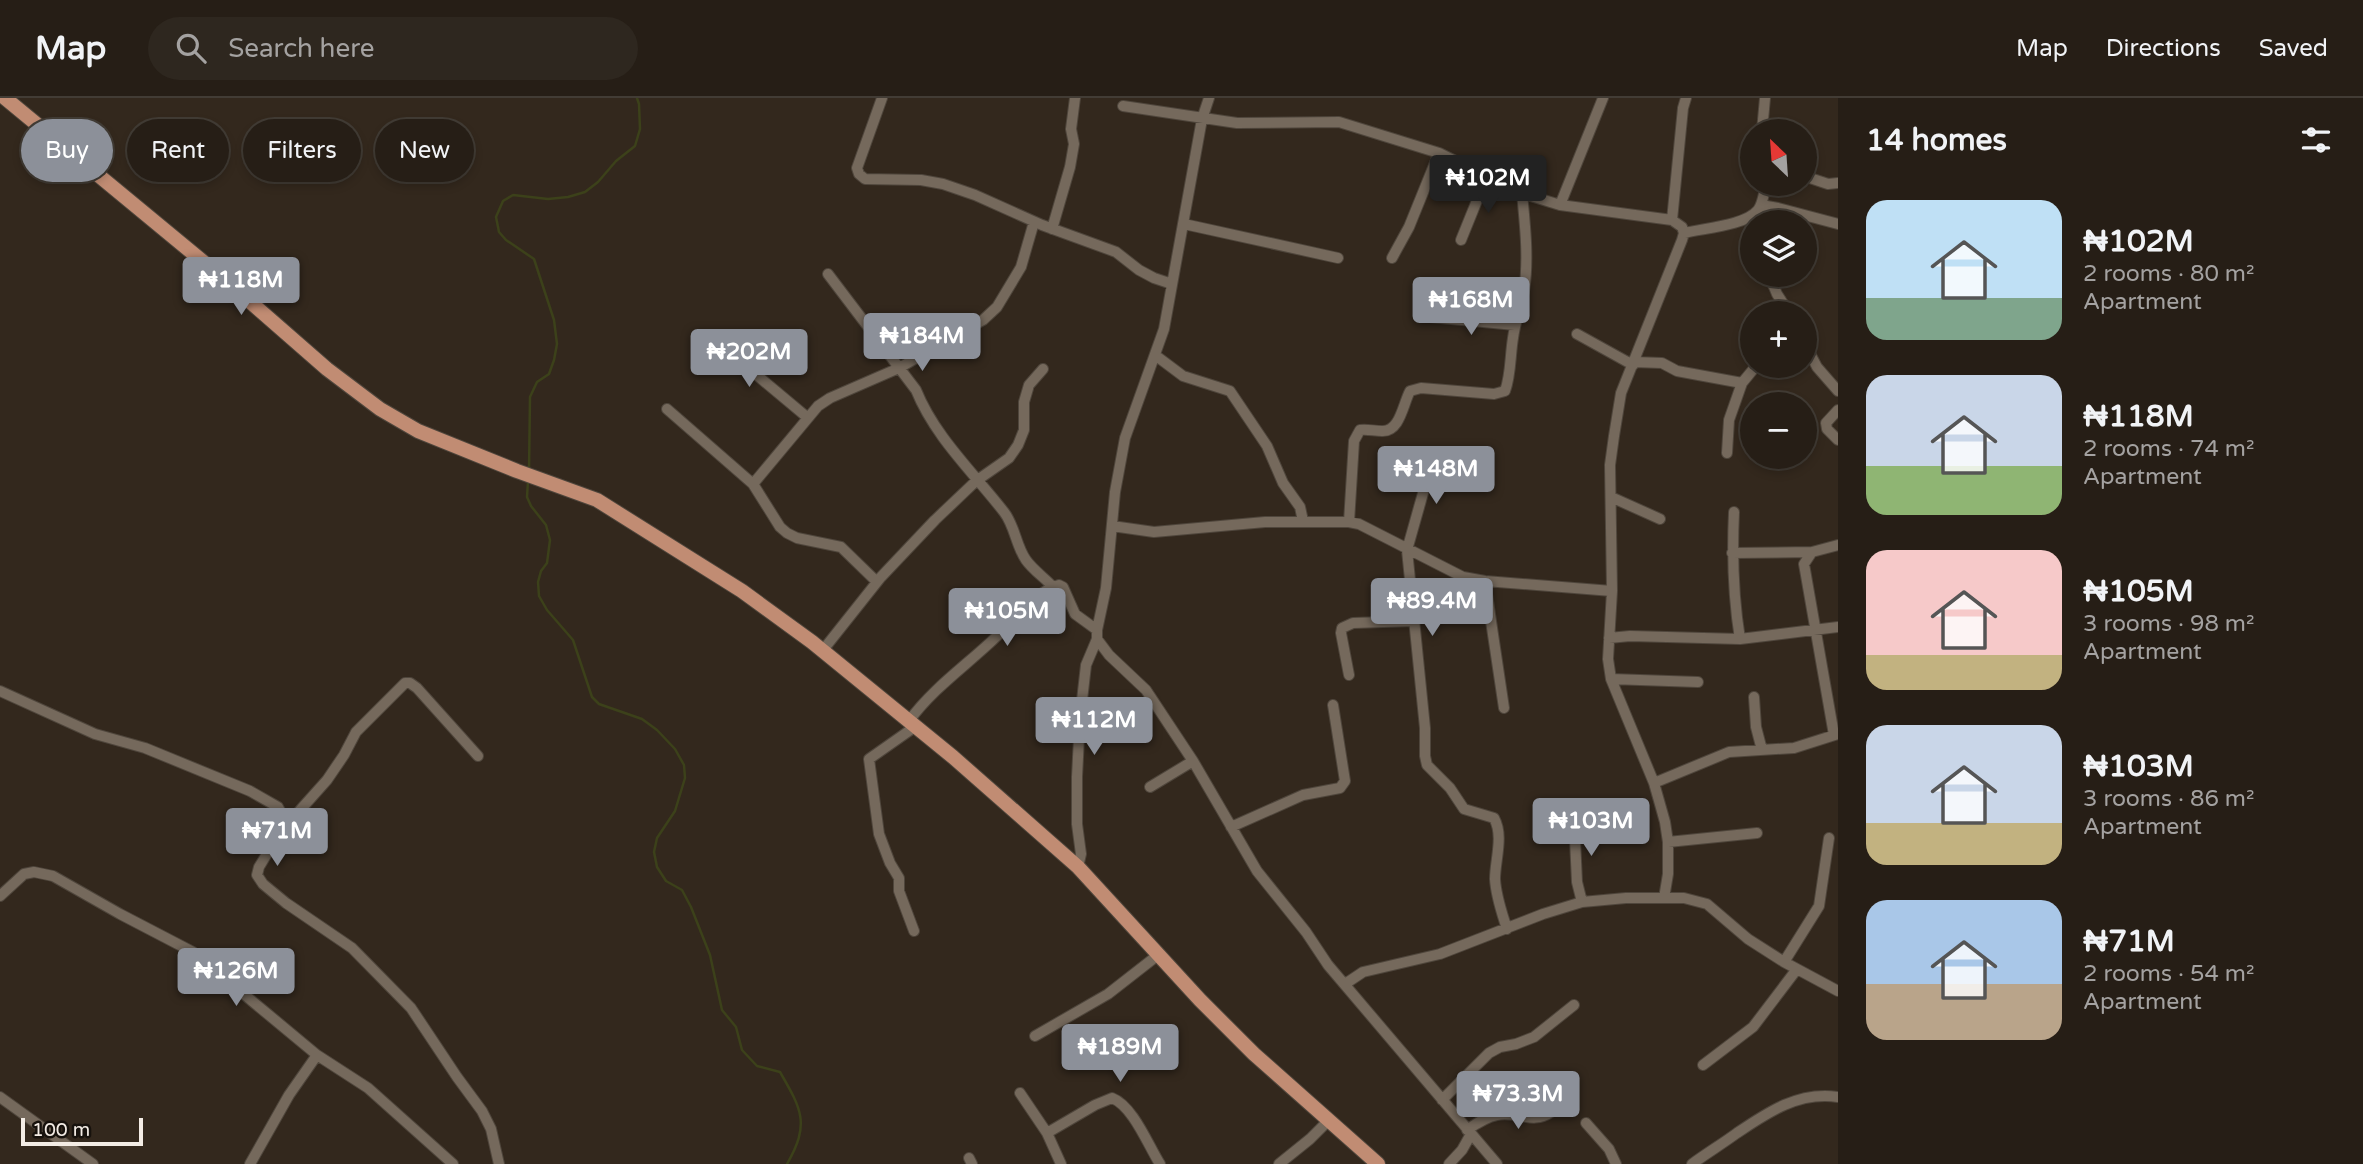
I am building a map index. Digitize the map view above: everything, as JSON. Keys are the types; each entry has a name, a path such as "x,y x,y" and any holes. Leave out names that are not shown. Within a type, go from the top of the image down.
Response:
{"main road":[{"path":"5,98 224,279 327,369 380,409 418,431 597,500 774,613 824,650 1078,867 1254,1054 1378,1164"}],"street":[{"path":"882,98 857,168 859,174 866,178 921,180 975,195 1034,222 1115,252 1139,270 1172,285"},
{"path":"1052,229 1070,167 1074,144 1071,129 1075,98"},
{"path":"1078,867 1081,854 1077,824 1080,718 1086,665 1097,634 1106,588 1115,492 1125,438 1164,329 1202,119 1209,98"},
{"path":"1560,205 1603,98"},
{"path":"1672,220 1686,98"},
{"path":"1763,119 1765,98"},
{"path":"1123,106 1237,123 1339,122 1438,153 1522,194 1560,205 1679,223 1684,233 1621,393 1610,465 1612,591 1608,659 1611,678 1654,783 1665,822 1668,874 1664,898"},
{"path":"1392,258 1409,227 1438,153"},
{"path":"1461,240 1478,198 1491,178"},
{"path":"1817,180 1828,184 1838,183"},
{"path":"1349,522 1354,441 1360,430 1390,430 1397,424 1410,391 1421,388 1494,394 1505,391 1510,378 1508,367 1524,290 1526,267 1522,194"},
{"path":"1759,209 1763,196"},
{"path":"1684,233 1737,222 1759,209 1778,208 1838,224"},
{"path":"752,484 818,406 830,398 899,368 983,320 997,307 1021,267 1034,222"},
{"path":"1184,224 1338,258"},
{"path":"828,274 916,390 925,412 976,481 1005,513 1018,537 1025,559 1053,587"},
{"path":"1430,317 1515,326"},
{"path":"1577,334 1634,364 1662,363 1677,371 1742,383"},
{"path":"710,337 808,418"},
{"path":"1155,355 1183,376 1230,391 1267,446 1283,483 1300,507 1303,521"},
{"path":"1817,366 1838,391"},
{"path":"824,650 877,582 935,520 976,481 1009,457 1024,430 1024,402 1029,385 1043,369"},
{"path":"1727,453 1728,420 1746,378"},
{"path":"667,409 752,484 780,527 787,533 797,538 841,547 877,582"},
{"path":"1838,410 1826,424 1827,429 1838,440"},
{"path":"1441,453 1425,486 1407,550 1427,765 1450,788 1464,809 1494,818 1496,822 1499,835 1495,880 1507,929"},
{"path":"1611,497 1660,519"},
{"path":"1734,512 1734,598 1740,639"},
{"path":"1112,526 1154,532 1265,522 1349,522 1359,524 1463,577 1612,591"},
{"path":"1732,553 1812,552 1838,545"},
{"path":"1654,783 1720,755 1794,748 1836,735 1804,564 1812,552"},
{"path":"1485,581 1504,708"},
{"path":"914,931 899,891 899,878 879,834 869,759 913,724 922,704 1031,602 1059,585 1063,587 1075,614 1097,634 1109,655 1146,690 1193,761 1257,871 1306,932 1328,965 1497,1164"},
{"path":"1349,675 1342,628 1353,623 1414,621"},
{"path":"1609,638 1630,636 1740,639 1838,626"},
{"path":"1611,678 1698,681"},
{"path":"285,820 296,815 327,780 356,732 405,683 417,688 478,755"},
{"path":"0,691 94,734 145,748 250,791 278,807 285,820 284,826 259,867 257,875 263,884 286,904 352,948 411,1008 482,1111 491,1129 499,1164"},
{"path":"1754,697 1756,727 1762,750"},
{"path":"1231,827 1303,795 1340,788 1345,780 1333,705"},
{"path":"1150,788 1193,761"},
{"path":"1574,818 1577,883 1581,902"},
{"path":"1668,842 1757,833"},
{"path":"1784,962 1819,906 1829,838"},
{"path":"0,896 24,874 34,872 53,876 120,915 193,952 317,1055 368,1088 453,1164"},
{"path":"1345,984 1363,972 1440,954 1581,902 1626,898 1684,898 1707,904 1748,939 1838,991"},
{"path":"1035,1037 1108,994 1158,955"},
{"path":"1703,1065 1753,1027 1797,968"},
{"path":"1442,1100 1489,1053 1534,1037 1574,1005"},
{"path":"250,1164 289,1095 317,1055"},
{"path":"1020,1093 1046,1133 1061,1164"},
{"path":"1692,1164 1775,1108 1823,1094 1838,1097"},
{"path":"0,1097 93,1164"},
{"path":"1046,1133 1112,1098 1119,1100 1128,1111 1160,1164"},
{"path":"1449,1164 1462,1150 1469,1132 1483,1119 1499,1115 1541,1119 1551,1112"},
{"path":"1279,1164 1328,1121"},
{"path":"1586,1123 1609,1149 1616,1164"}],"waterway":[{"path":"529,471 530,397 537,382 549,374 554,360 557,344 554,320 534,259 506,240 499,232 496,217 503,201 513,195 548,199 568,197 585,192 598,182 616,161 635,146 640,129 637,98"},
{"path":"528,481 527,497 546,525 550,540 547,563 538,582 539,596 547,610 573,640 592,697 599,704 642,719 657,730 675,749 684,765 685,778 675,811 657,838 654,852 657,867 666,881 682,890 691,907 710,955 722,1010 736,1027 742,1050 757,1066 780,1072 794,1097 801,1127 787,1164"}]}
